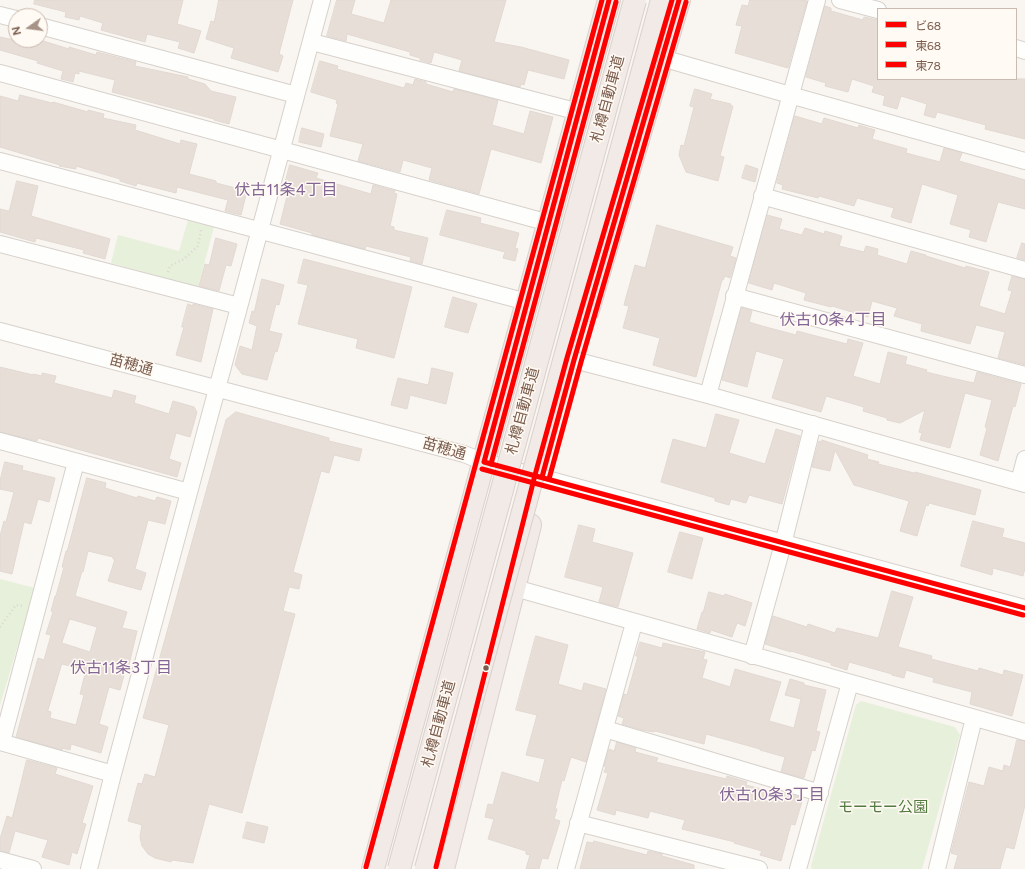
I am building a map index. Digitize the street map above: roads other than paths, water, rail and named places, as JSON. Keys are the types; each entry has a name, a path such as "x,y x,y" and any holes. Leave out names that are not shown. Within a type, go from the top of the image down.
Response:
{"highway":[{"path":"373,869 609,0"},
{"name":"札樽自動車道","path":"399,869 635,0"},
{"name":"札樽自動車道","path":"426,869 662,0"},
{"path":"443,869 542,477 574,360 679,0"}],"street":[{"path":"89,869 113,774 281,149 312,42 322,0"},
{"path":"708,395 734,296 817,0"},
{"path":"840,0 877,10"},
{"path":"48,28 296,95"},
{"path":"312,42 579,112"},
{"path":"662,58 1025,161"},
{"path":"0,73 549,223"},
{"path":"0,161 527,302"},
{"path":"762,196 1025,270"},
{"path":"0,244 239,306"},
{"path":"734,296 1025,375"},
{"name":"苗穂通","path":"0,331 464,454 484,462 1025,608"},
{"path":"574,360 708,395 1022,483 1025,459"},
{"path":"752,656 784,544 813,424"},
{"path":"0,441 189,492"},
{"path":"76,462 1,742 113,774"},
{"path":"515,588 1025,732"},
{"path":"566,869 634,622"},
{"path":"798,869 850,683"},
{"path":"937,869 974,718"},
{"path":"605,729 820,793"},
{"path":"578,823 759,869"},
{"path":"0,860 33,869"}],"district":[{"name":"伏古11条4丁目","path":"286,190"},
{"name":"伏古10条4丁目","path":"833,320"},
{"name":"伏古11条3丁目","path":"121,668"},
{"name":"伏古10条3丁目","path":"772,795"}],"park label":[{"name":"モーモー公園","path":"883,808"}]}
